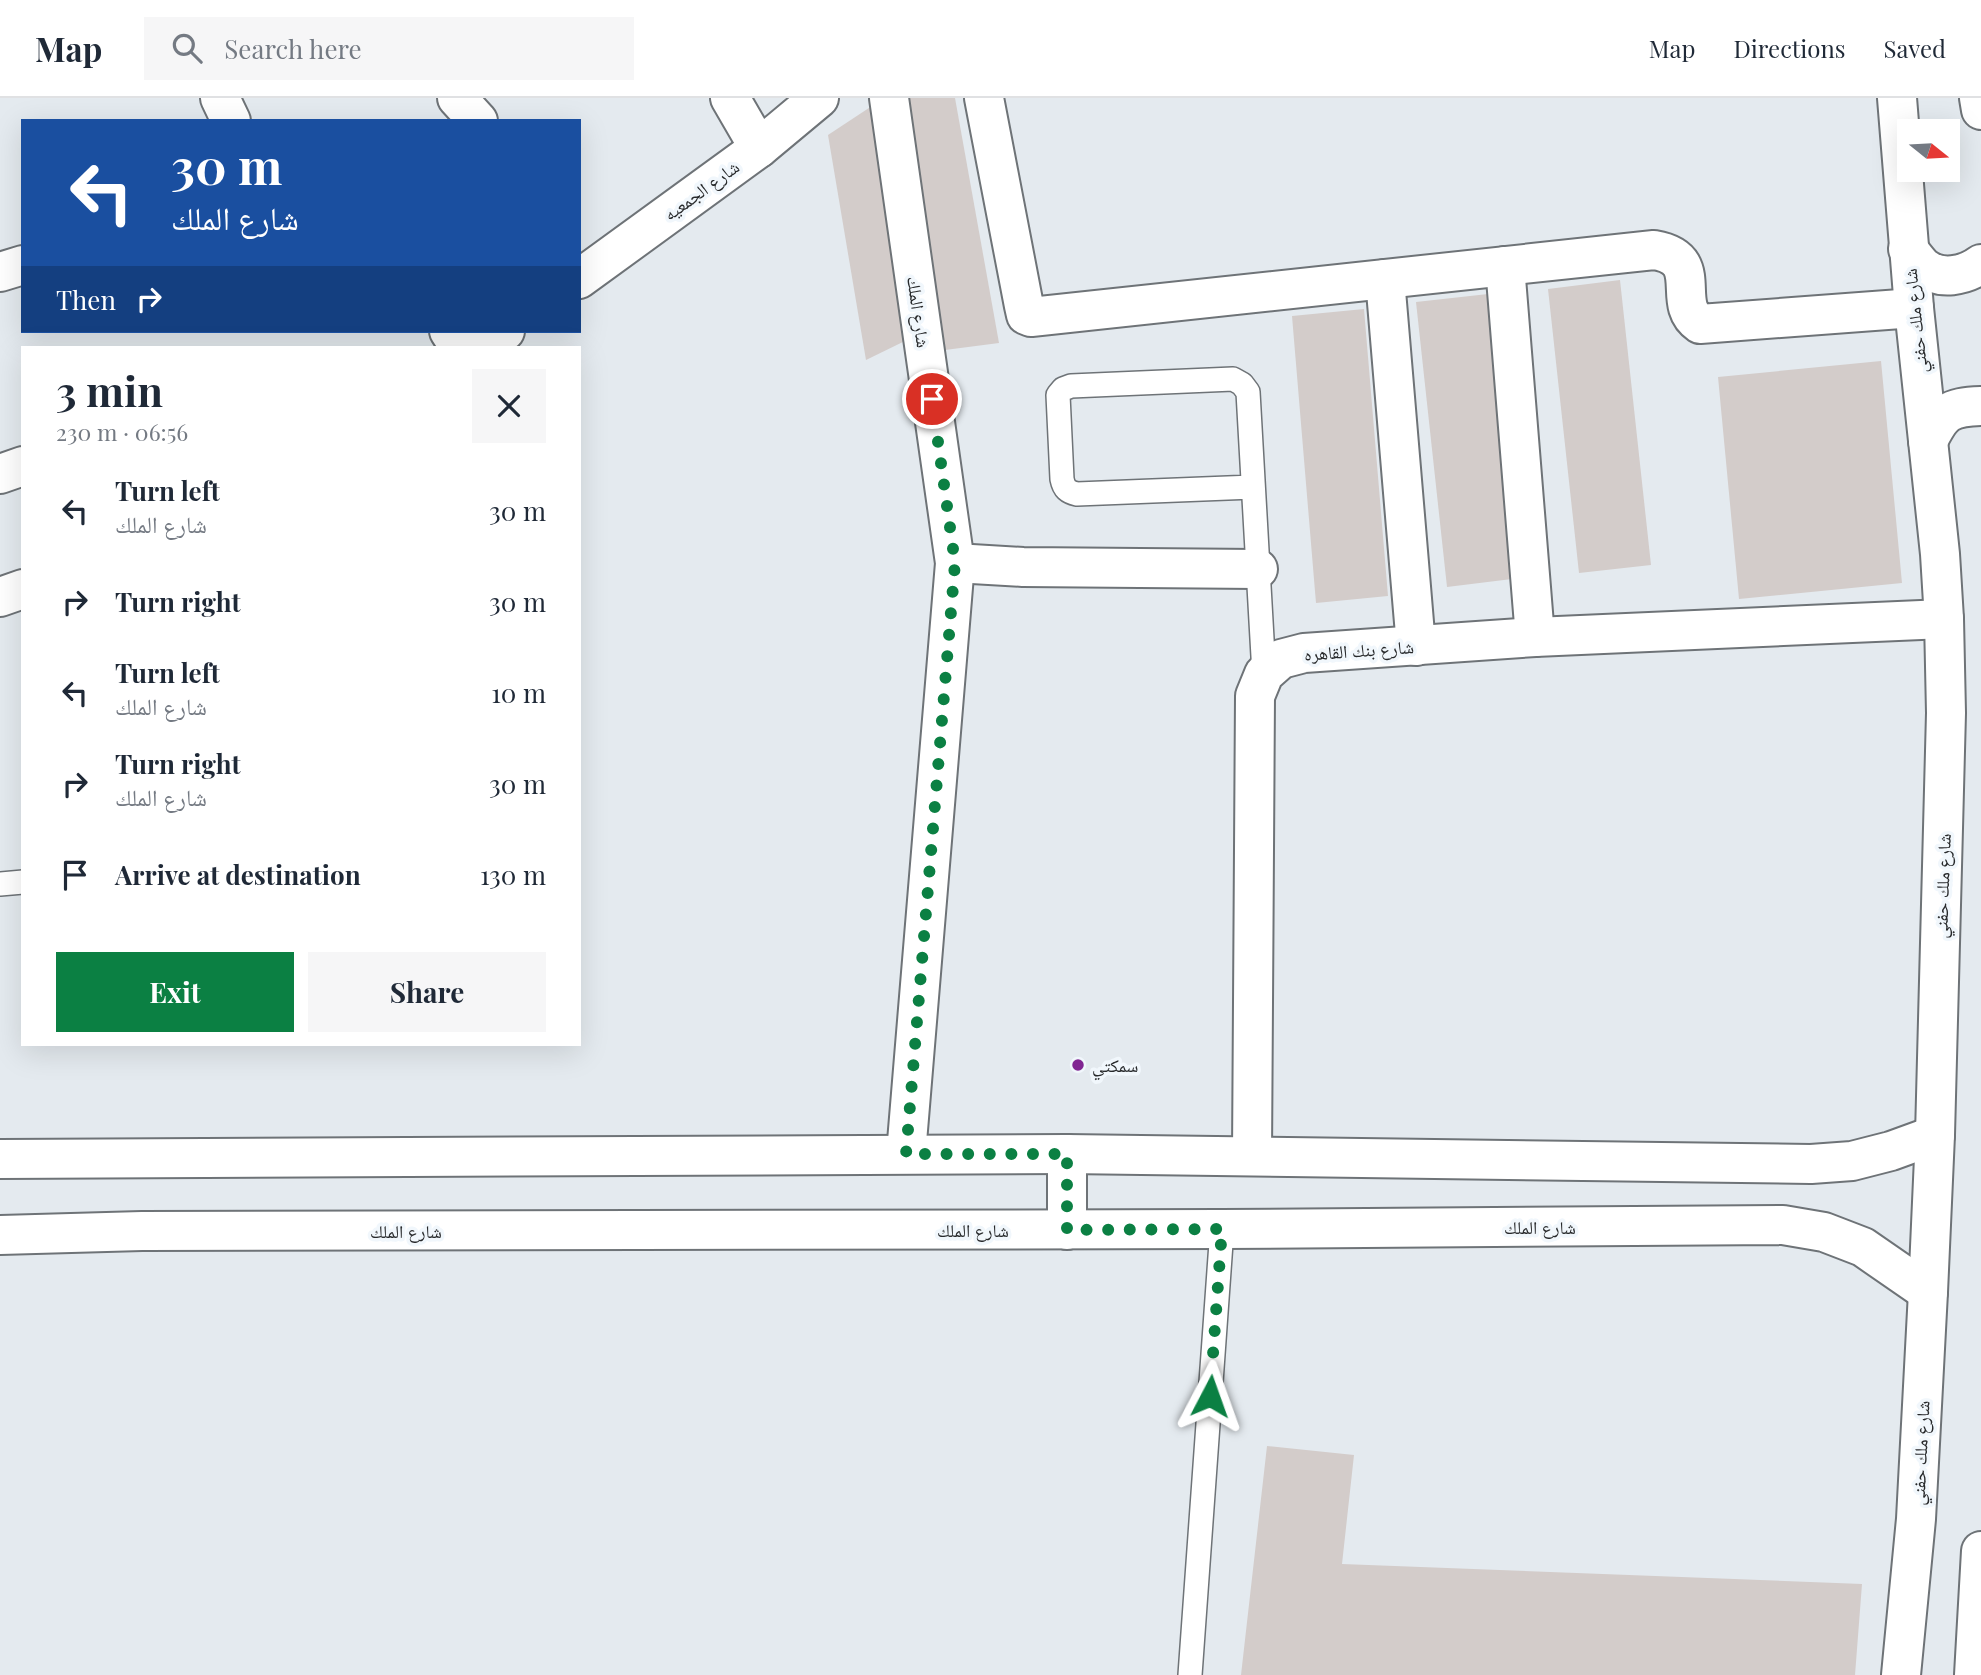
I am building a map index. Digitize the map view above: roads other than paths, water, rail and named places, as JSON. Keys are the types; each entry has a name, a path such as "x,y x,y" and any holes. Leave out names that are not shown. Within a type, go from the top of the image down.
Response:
{"main road":[{"path":"220,98 230,119"},
{"path":"457,98 476,119"},
{"path":"730,98 758,148"},
{"name":"شارع الجمعيه","path":"585,264 758,148 819,98"},
{"name":"شارع الملك","path":"889,98 955,563 906,1154"},
{"path":"984,98 1026,315 1031,317 1654,250 1669,253 1681,262 1691,318 1700,324 1913,308"},
{"name":"شارع ملك حفني","path":"1897,98 1913,308 1940,554 1946,713 1928,1293 1916,1518 1901,1675"},
{"path":"1979,98 1981,110"},
{"path":"1908,249 1924,268 1947,276 1971,272 1981,264"},
{"path":"0,272 21,266"},
{"path":"1505,266 1535,637"},
{"path":"1385,279 1416,646"},
{"path":"481,346 502,333"},
{"path":"1928,442 1939,419 1960,407 1981,406"},
{"path":"0,474 21,467"},
{"path":"955,563 1023,567 1258,569"},
{"path":"0,597 21,590"},
{"name":"شارع بنك القاهره","path":"1264,674 1281,659 1304,653 1535,637 1944,619"},
{"path":"1252,1156 1255,696 1264,674"},
{"path":"0,1159 1067,1154 1811,1164 1852,1161 1891,1151 1935,1135"},
{"path":"1067,1154 1067,1230"},
{"name":"شارع الملك","path":"0,1235 142,1231 1067,1230 1783,1225 1824,1232 1863,1247 1928,1293"},
{"path":"1974,1675 1981,1551"}],"lane":[{"path":"1253,487 1077,494 1070,492 1064,487 1062,479 1058,396 1063,389 1071,386 1233,379 1242,384 1248,392 1264,674"},
{"path":"0,884 21,882"},
{"path":"1190,1675 1222,1229"}],"place":[{"name":"سمكتي","path":"1078,1065"}]}
